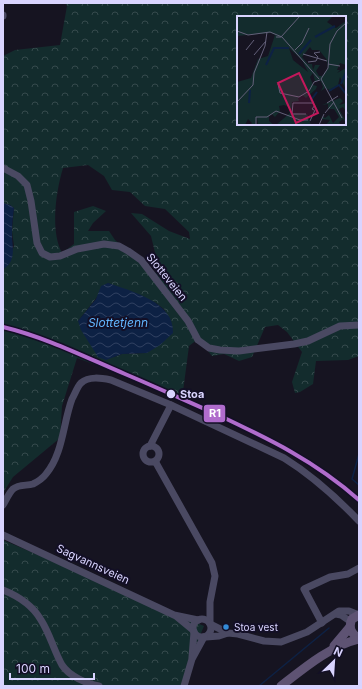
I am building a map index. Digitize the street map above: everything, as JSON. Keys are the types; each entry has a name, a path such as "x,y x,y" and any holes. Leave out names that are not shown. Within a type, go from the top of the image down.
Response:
{"main road":[{"path":"333,648 350,625 352,619 359,615"},
{"path":"350,625 353,634 359,638"},
{"path":"281,686 333,648 359,638"}],"street":[{"name":"Slotteveien","path":"3,168 18,176 27,184 37,244 42,253 50,257 60,256 77,249 104,244 119,246 128,250 141,260 188,321 198,340 209,348 239,351 294,344 308,341 340,326 359,325"},
{"path":"3,505 13,489 20,486 33,484 45,476 58,454 68,409 76,391 81,383 88,379 100,378 111,380 171,405 284,458 296,465 318,482 359,521"},
{"path":"155,461 148,461 144,456 144,450 150,446 171,405"},
{"path":"150,446 155,447 159,453 158,458 155,461"},
{"path":"155,461 212,562 215,576 215,583 210,602 205,612 194,624 192,659"},
{"name":"Sagvannsveien","path":"3,535 174,615 198,620"},
{"path":"322,623 304,589 330,577 348,574 359,568"},
{"path":"3,590 20,598 40,618 49,634 62,666 68,672 85,682 99,686"},
{"path":"184,686 192,659 211,630 210,602"},
{"path":"198,620 205,619 228,633 264,641 281,642 307,632 336,614 339,610 359,615"},
{"path":"336,614 341,615 350,625"},
{"name":"Sagvannsveien","path":"174,615 193,631"},
{"path":"193,631 199,637 219,636 228,633"}],"green space":[{"path":"65,3 359,3 359,356 348,360 316,361 313,384 300,392 295,393 292,382 302,352 287,332 278,325 265,327 252,357 239,361 224,354 212,356 198,339 189,346 182,399 171,393 77,358 62,406 60,438 13,477 3,493 3,269 5,268 14,246 12,231 14,208 3,203 3,56 15,50 60,45 67,6","holes":["88,165 104,176 112,190 130,192 145,206 165,209 189,232 190,239 169,231 142,214 131,213 151,236 159,269 154,274 115,240 109,231 88,231 93,223 106,211 93,206 74,212 74,244 62,253 56,234 55,211 58,188 63,168","108,283 156,303 165,310 147,353 122,354 114,357 78,321"]},
{"path":"3,540 204,626 188,664 182,686 3,686"}],"water":[{"path":"3,203 14,208 12,226 13,253 10,262 3,269"},
{"name":"Slottetjenn","path":"108,283 150,299 167,313 172,322 173,333 160,345 147,353 122,354 106,360 98,357 81,330 78,321 96,299 101,286"}],"waterway":[{"path":"359,454 352,479 359,485"},
{"path":"259,686 329,628"}],"transit line":[{"name":"R1","path":"3,327 34,336 65,348 236,423 308,462 359,500"}],"place":[{"name":"Stoa","path":"171,394"},
{"name":"Stoa vest","path":"226,627"}]}
